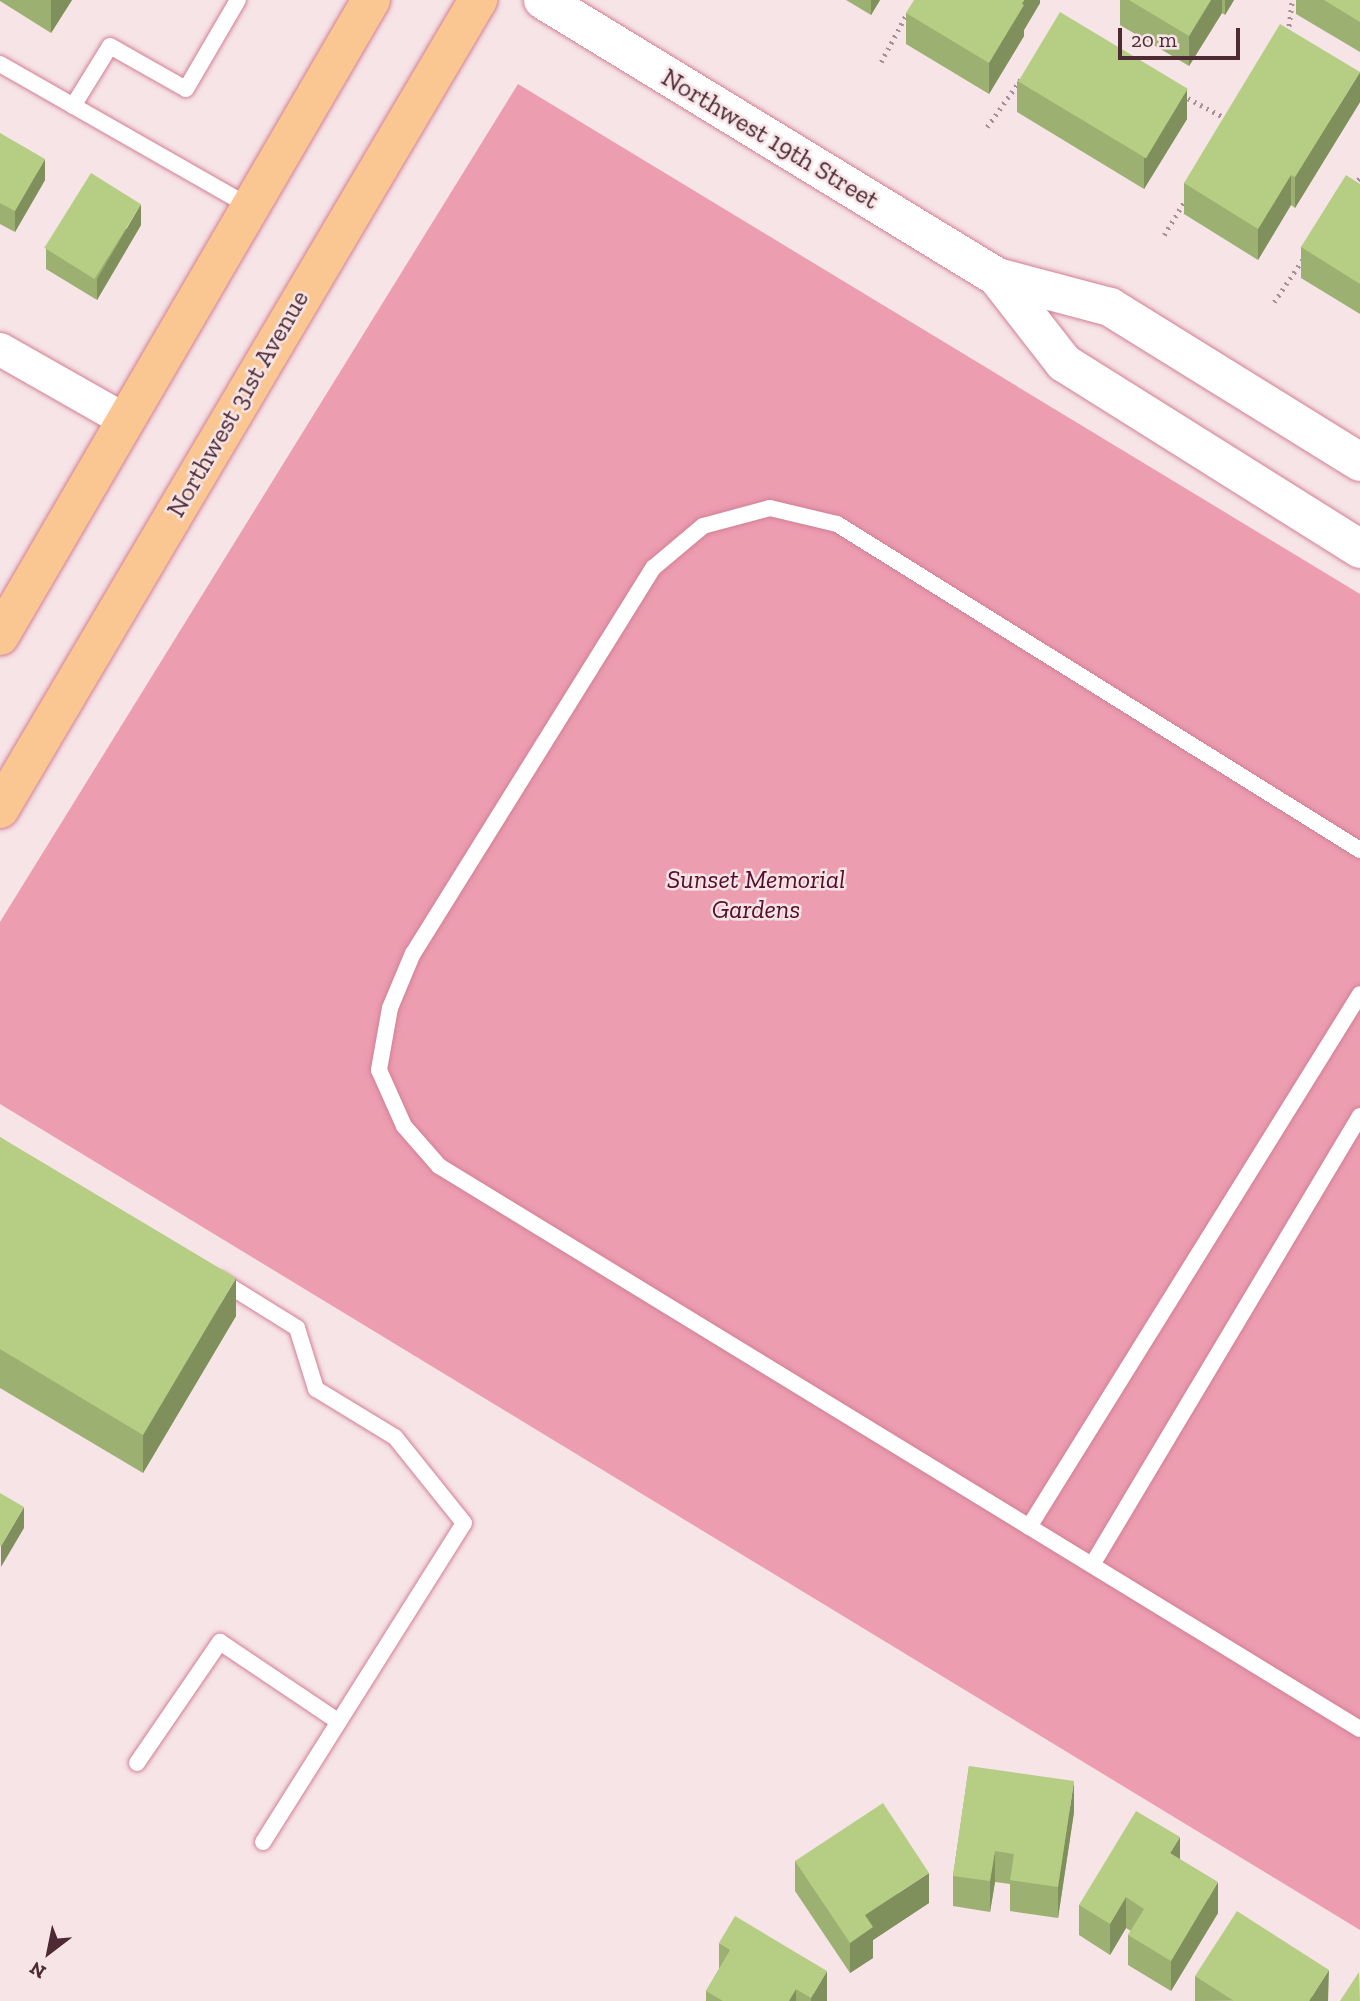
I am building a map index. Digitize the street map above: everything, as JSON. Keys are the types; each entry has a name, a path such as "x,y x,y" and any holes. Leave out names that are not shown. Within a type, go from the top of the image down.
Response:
{"main road":[{"path":"0,636 127,421 248,206 371,0"},
{"name":"Northwest 31st Avenue","path":"0,809 478,0"}],"street":[{"name":"Northwest 19th Street","path":"543,0 997,277 1110,307 1360,462"},
{"name":"Northwest 19th Street","path":"997,277 1064,363 1360,549"},
{"path":"0,349 127,421"}],"lane":[{"path":"73,106 110,46 186,89 238,0"},
{"path":"0,64 248,206"},
{"path":"1360,850 837,524 770,508 704,526 653,568 413,953 390,1007 379,1070 404,1126 439,1166 1360,1729"},
{"path":"1030,1527 1360,993"},
{"path":"1092,1565 1360,1116"},
{"path":"202,1269 298,1328 316,1389 395,1437 464,1523 263,1842"},
{"path":"137,1763 220,1642 339,1722"}],"path":[{"path":"1287,37 1292,0"},
{"path":"881,62 909,10"},
{"path":"987,127 1026,72"},
{"path":"1173,90 1232,122"},
{"path":"1351,188 1360,178"},
{"path":"1164,235 1191,190"},
{"path":"1274,302 1305,256"}],"green space":[{"name":"Sunset Memorial Gardens","path":"518,84 1360,594 1360,1930 0,1104 0,922"}],"building":[{"path":"914,0 1024,0 1024,5 989,63 906,13"},
{"path":"1129,0 1211,0 1189,36"},
{"path":"1324,0 1360,0 1360,22"},
{"path":"1060,12 1188,89 1146,158 1018,81"},
{"path":"1280,24 1360,72 1295,177 1291,175 1258,229 1184,183"},
{"path":"0,133 45,159 15,211 0,203"},
{"path":"91,173 141,204 94,279 44,248"},
{"path":"1346,175 1360,184 1360,284 1301,247"},
{"path":"0,1137 236,1278 143,1435 0,1349"},
{"path":"0,1493 24,1507 1,1546 0,1546"},
{"path":"969,1766 1074,1781 1058,1887 1010,1880 1014,1854 995,1851 990,1881 953,1876"},
{"path":"883,1803 929,1873 865,1915 873,1927 850,1943 795,1861"},
{"path":"1136,1811 1180,1837 1170,1853 1218,1882 1171,1961 1128,1935 1144,1909 1126,1897 1110,1924 1079,1905"},
{"path":"1237,1911 1329,1970 1309,2001 1234,2001 1195,1976"},
{"path":"735,1916 827,1971 811,1998 796,1989 789,2001 723,2001 706,1991 730,1950 719,1943"},
{"path":"1359,1972 1360,2001 1340,2001"}]}
